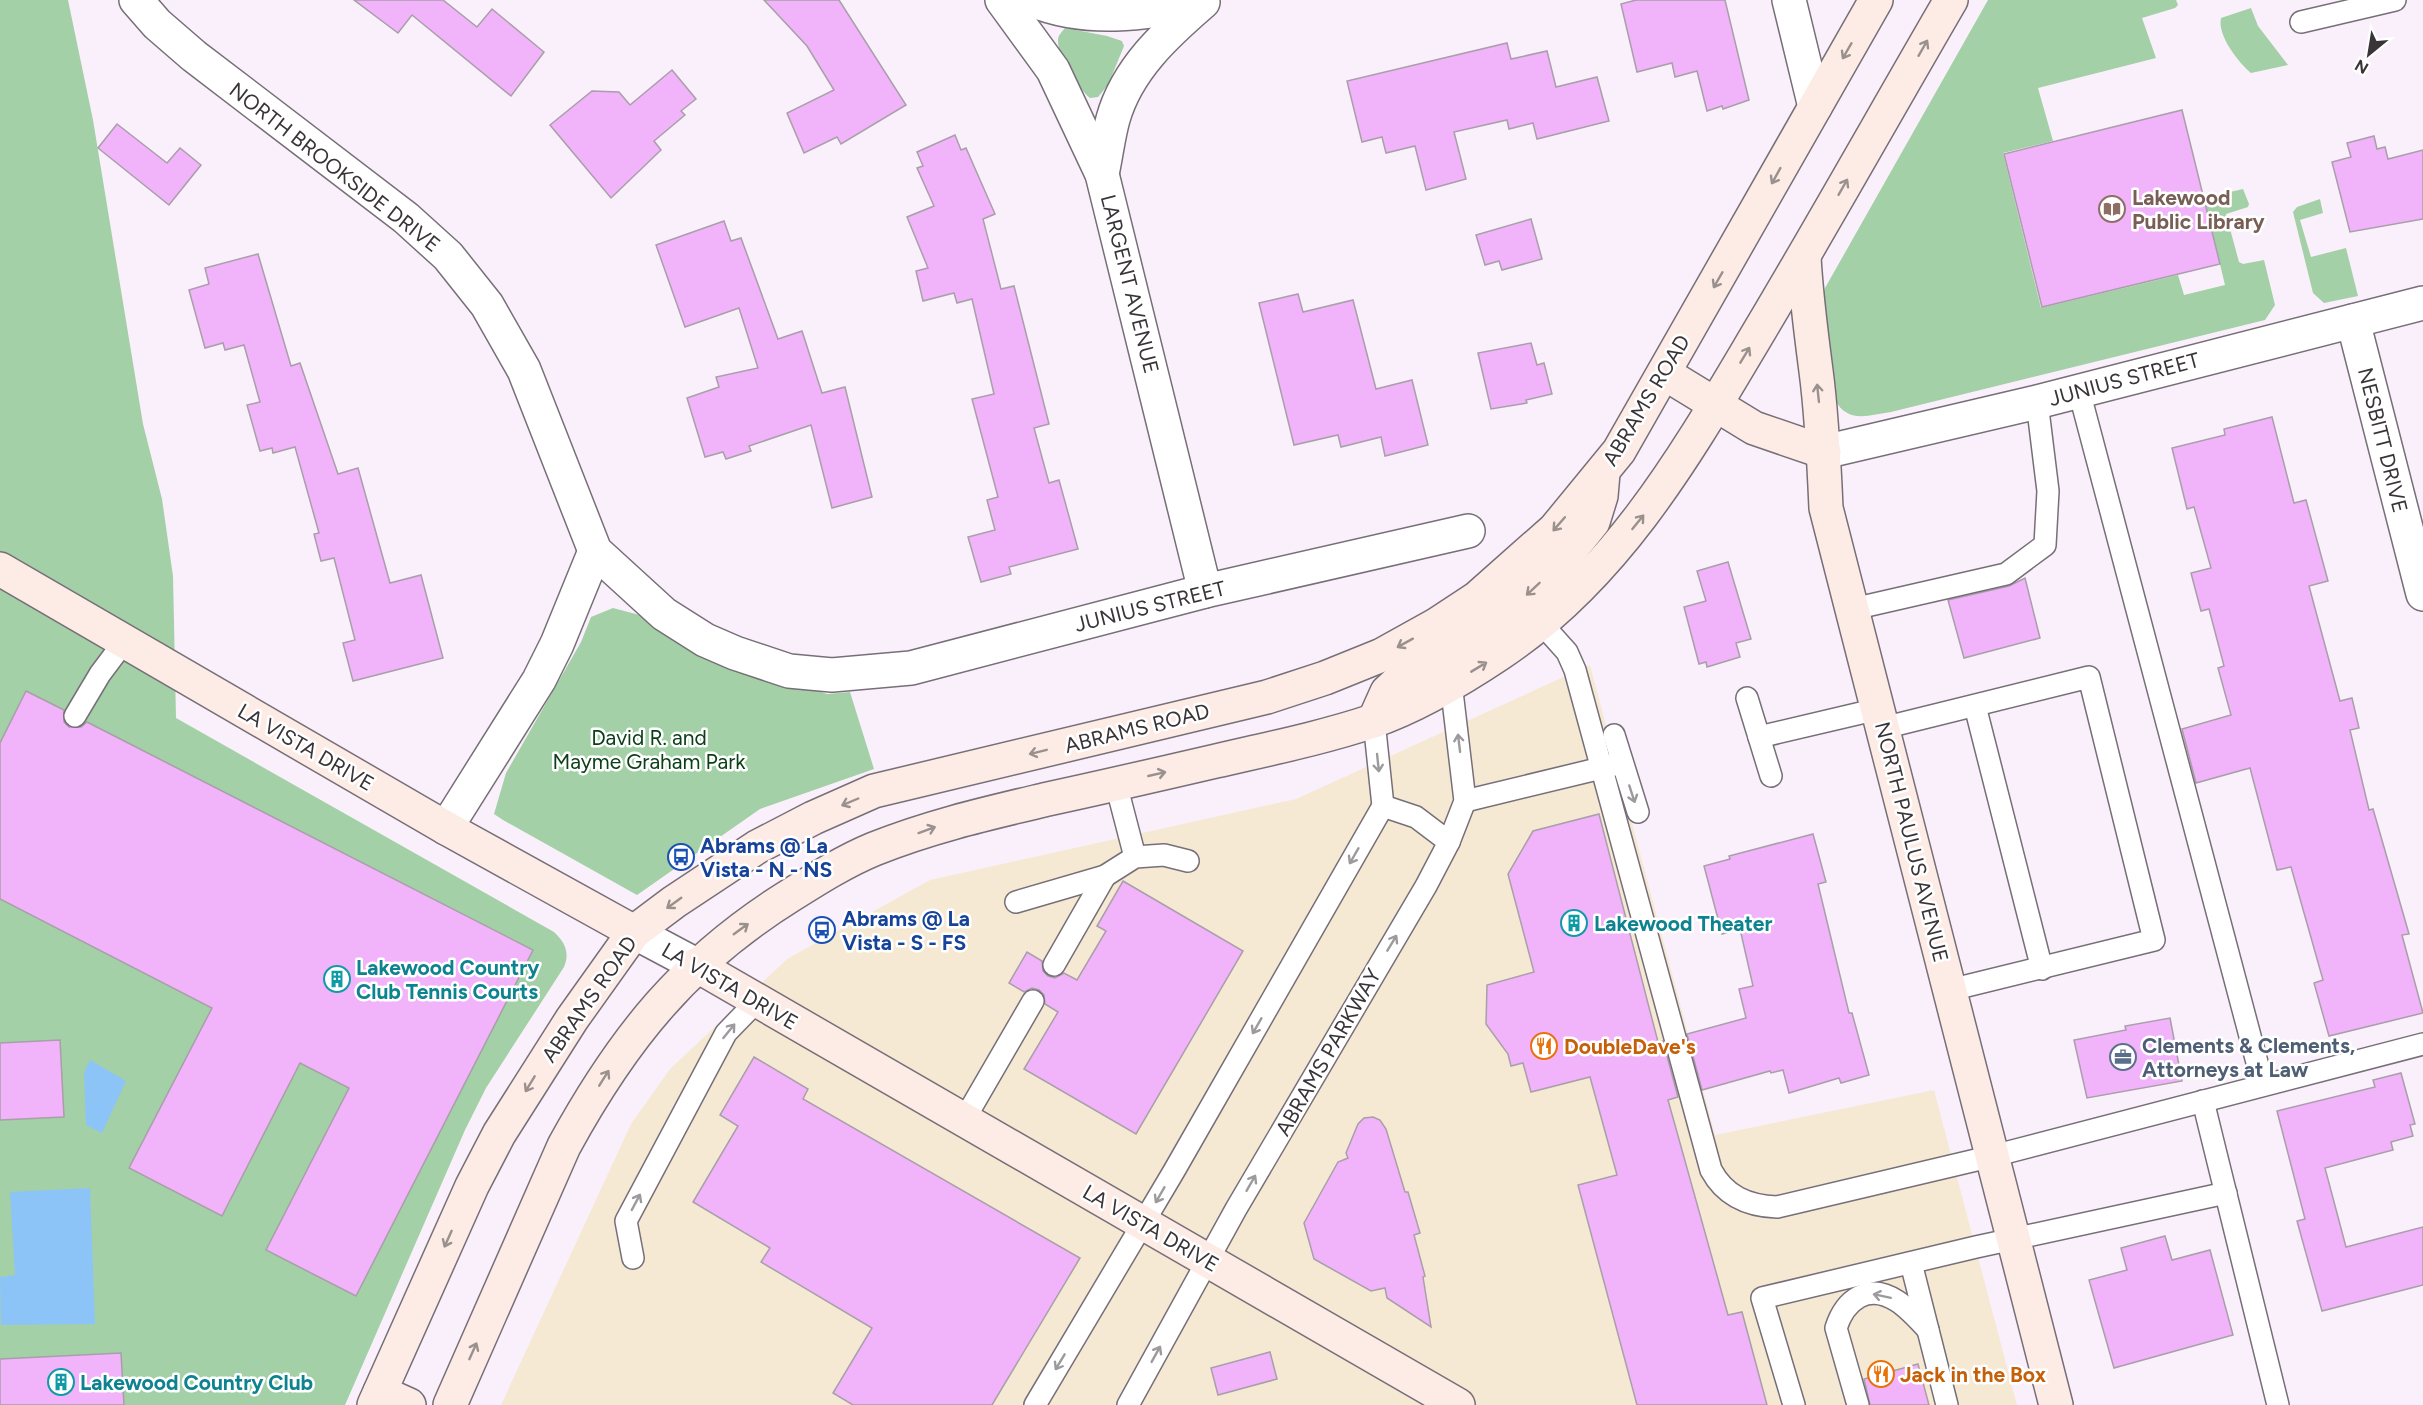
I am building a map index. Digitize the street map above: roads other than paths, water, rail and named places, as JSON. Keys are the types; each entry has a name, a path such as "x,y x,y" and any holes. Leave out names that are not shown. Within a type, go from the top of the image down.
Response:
{"main road":[{"name":"ABRAMS ROAD","path":"377,1398 472,1186 499,1134 572,1019 634,932 674,902 756,847 813,818 874,792 1267,696 1325,678 1382,655 1436,625 1477,598 1555,529 1619,451 1876,0"},
{"path":"450,1405 564,1146 585,1108 619,1054 664,999 696,965 737,931 822,875 872,850 950,822 1294,742 1374,721 1422,701 1500,654 1541,623 1592,575 1641,519 1715,406 1804,257 1951,0"},
{"name":"NORTH PAULUS AVENUE","path":"1804,257 1806,307 1816,372 1824,452 1826,508 2056,1405"},
{"path":"1664,374 1754,428 1824,452"},
{"path":"1374,721 1387,692 1401,679 1429,664 1530,593 1565,557 1593,522 1601,496 1603,471"},
{"name":"LA VISTA DRIVE","path":"0,569 446,828 634,932"},
{"name":"LA VISTA DRIVE","path":"696,965 1458,1405"},
{"path":"377,1398 409,1405"}],"street":[{"name":"NORTH BROOKSIDE DRIVE","path":"136,0 157,24 194,56 406,218 448,256 487,305 524,370 595,551 664,614 705,640 735,653 789,671 832,675"},
{"name":"LARGENT AVENUE","path":"1002,0 1053,70 1102,174 1205,591"},
{"path":"1032,0 1049,7 1100,15 1142,13 1208,1"},
{"path":"1789,0 1815,107"},
{"path":"1102,174 1113,118 1125,90 1148,53 1208,1"},
{"name":"JUNIUS STREET","path":"1824,452 2037,402 2423,303"},
{"name":"NESBITT DRIVE","path":"2353,321 2423,594"},
{"name":"JUNIUS STREET","path":"832,675 911,668 1205,591 1468,531"},
{"path":"446,828 539,680 570,614 595,551"},
{"name":"LA VISTA DRIVE","path":"634,932 696,965"}],"lane":[{"path":"2301,22 2395,0"},
{"path":"2079,391 2263,1085"},
{"path":"1853,609 2006,574 2045,545 2048,491 2037,402"},
{"path":"1541,623 1567,652 1575,669 1711,1170 1718,1183 1731,1195 1746,1203 1777,1208 1993,1156 2423,1044"},
{"path":"75,716 100,674 124,642"},
{"path":"1760,737 1975,706 2089,677 2154,940 1950,990"},
{"name":"ABRAMS PARKWAY","path":"1128,1405 1207,1261 1426,886 1449,842 1465,801 1451,683"},
{"path":"1747,698 1771,776"},
{"path":"1975,706 2042,969"},
{"path":"1035,1405 1143,1224 1383,806 1374,721"},
{"path":"1614,735 1638,812"},
{"path":"1465,801 1622,763"},
{"path":"1116,784 1135,857"},
{"path":"1383,806 1416,817 1449,842"},
{"path":"1016,902 1105,876 1135,857 1164,855 1188,861"},
{"path":"1054,965 1105,876"},
{"path":"633,1258 626,1221 726,1033 757,1001"},
{"path":"964,1120 1033,1001"},
{"path":"2204,1101 2278,1405"},
{"path":"1794,1405 1762,1298 2014,1239 2052,1233 2226,1193"},
{"path":"1911,1263 1947,1405"},
{"path":"1858,1405 1836,1328 1847,1306 1856,1298 1869,1294 1883,1294 1897,1300 1928,1330"}],"water":[{"path":"90,1060 126,1081 102,1133 86,1125 84,1073"},
{"path":"90,1188 95,1324 1,1325 0,1277 15,1275 10,1192"}],"place":[{"name":"Lakewood Public Library","path":"2112,209"},
{"name":"Abrams @ La Vista - N - NS","path":"681,857"},
{"name":"Lakewood Theater","path":"1574,923"},
{"name":"Abrams @ La Vista - S - FS","path":"822,930"},
{"name":"Lakewood Country Club Tennis Courts","path":"337,979"},
{"name":"DoubleDave's","path":"1544,1046"},
{"name":"Clements & Clements, Attorneys at Law","path":"2123,1057"},
{"name":"Jack in the Box","path":"1881,1374"},
{"name":"Lakewood Country Club","path":"61,1382"}],"park label":[{"name":"David R. and Mayme Graham Park","path":"649,749"}]}
